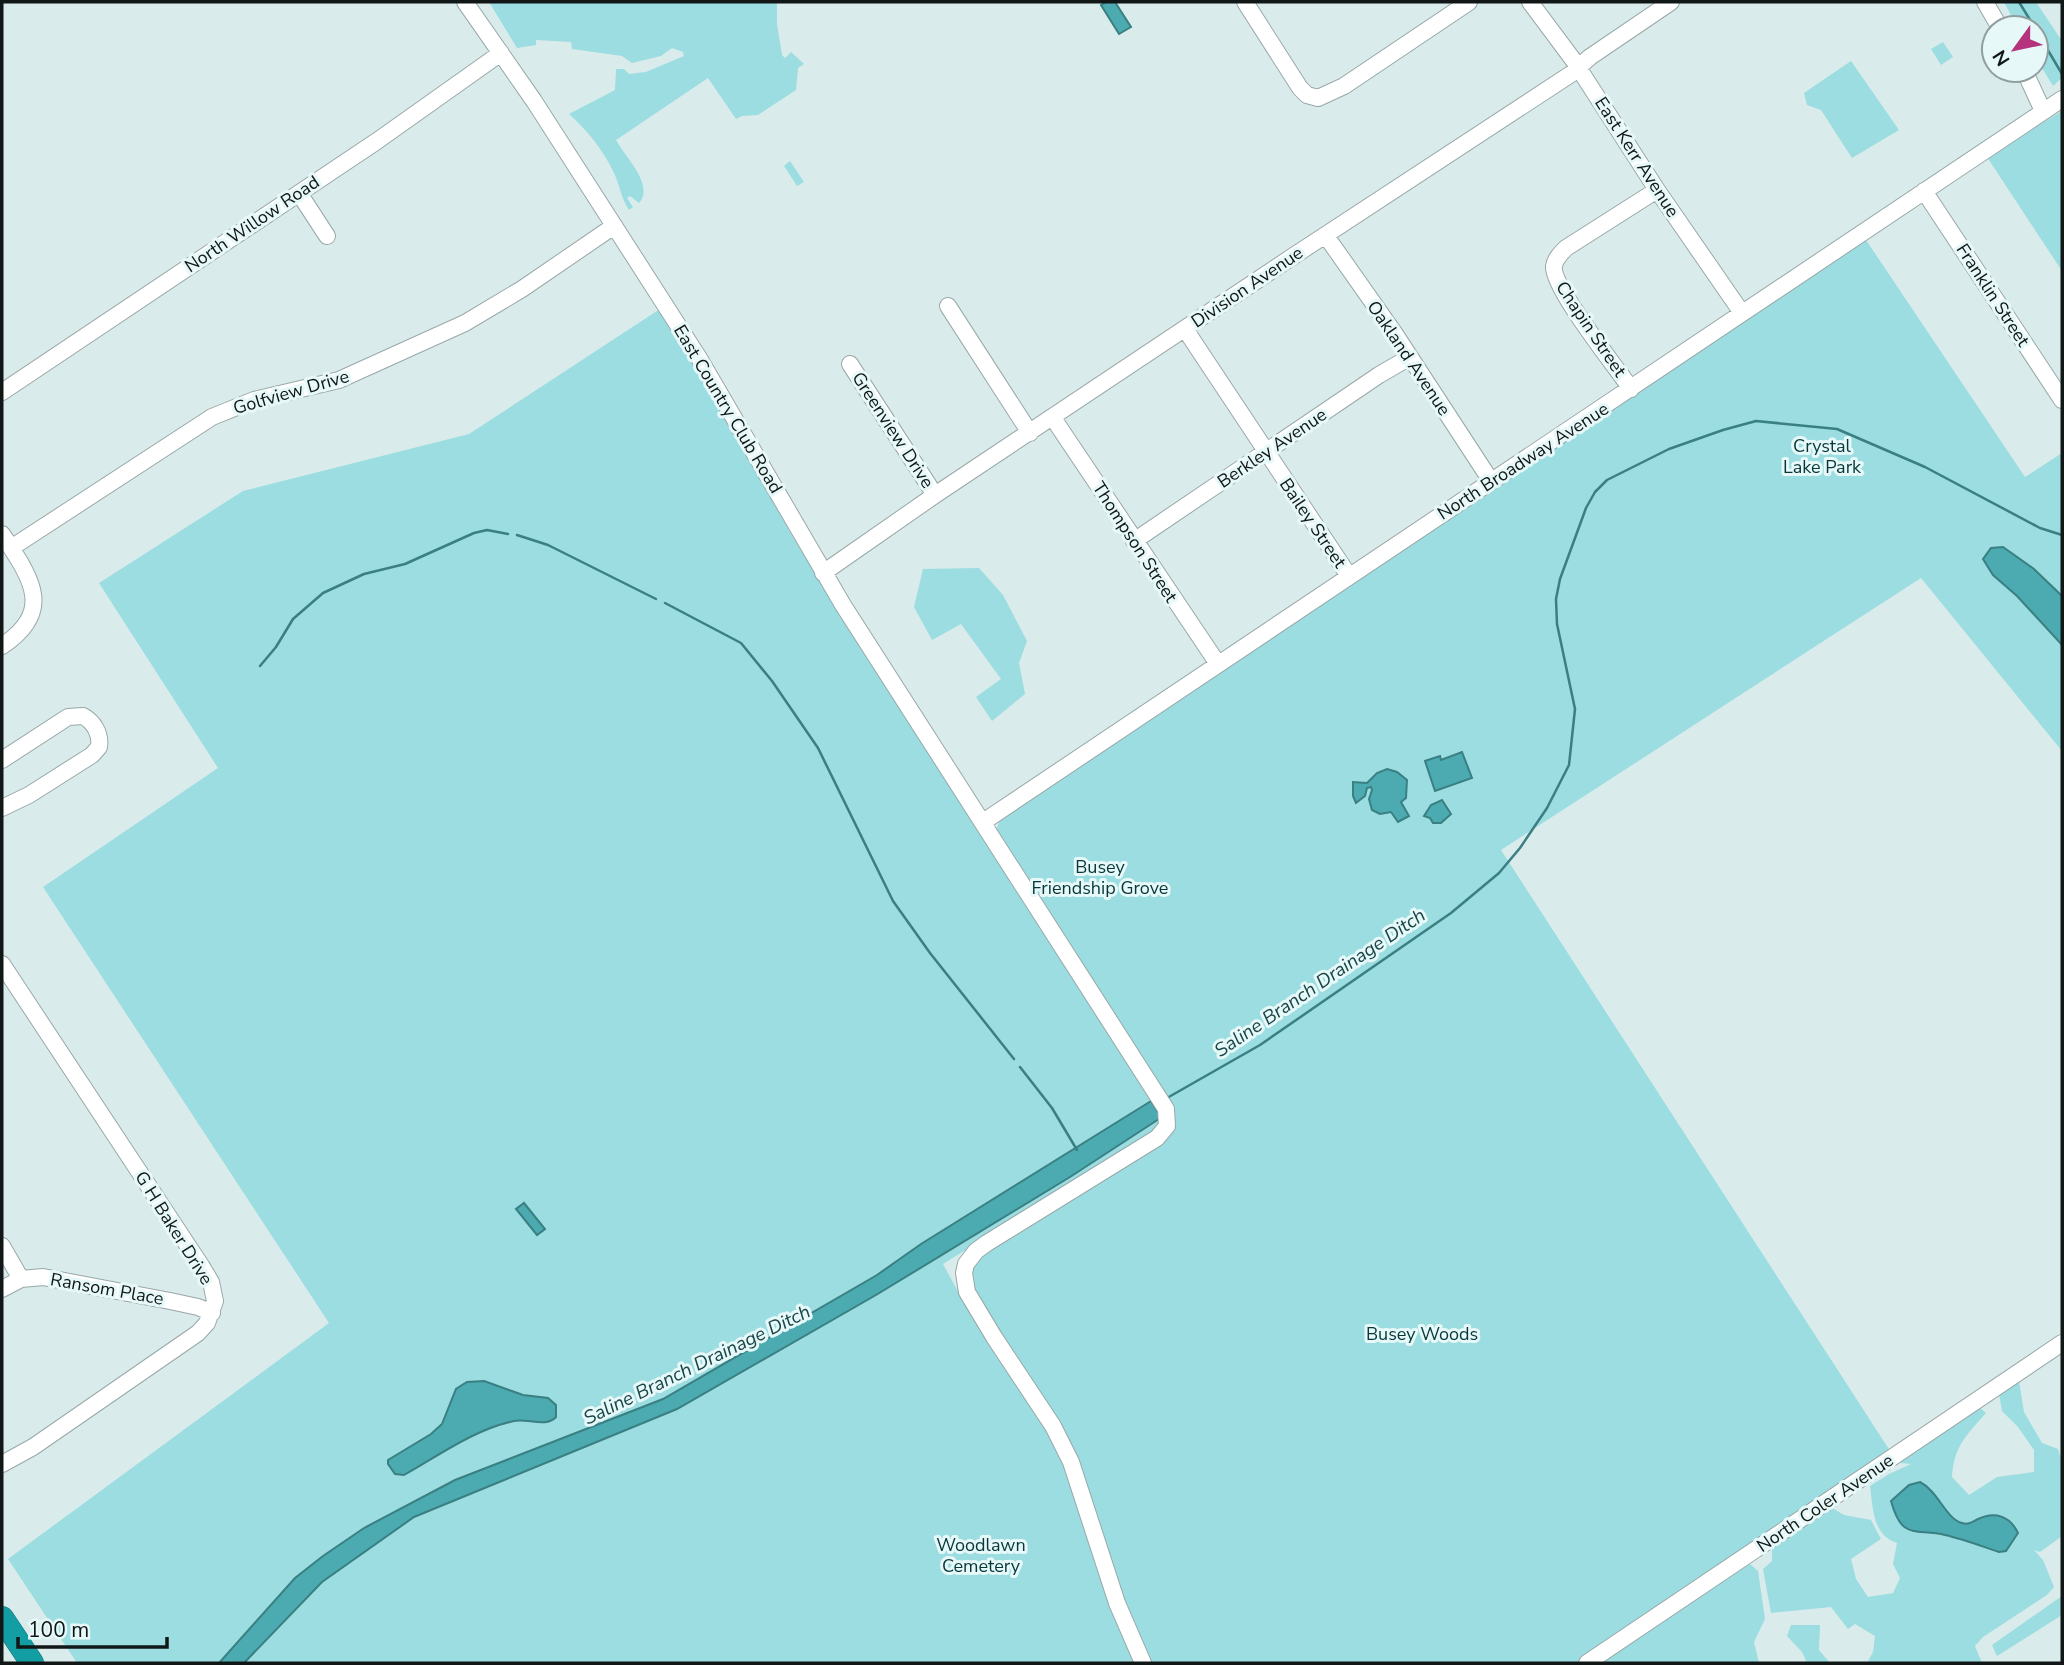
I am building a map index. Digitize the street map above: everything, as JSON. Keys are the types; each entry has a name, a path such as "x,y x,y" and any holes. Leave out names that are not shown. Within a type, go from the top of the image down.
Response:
{"highway":[{"path":"2,1618 32,1663"}],"street":[{"name":"East Country Club Road","path":"465,2 534,101 733,413 823,573 1161,1100 1168,1120 1164,1132 987,1243 972,1255 964,1273 967,1292 975,1308 1032,1393 1071,1462 1116,1603 1143,1663"},
{"path":"1245,2 1300,88 1307,95 1318,98 1344,86 1469,2"},
{"name":"East Kerr Avenue","path":"1530,2 1579,68 1657,190 1742,313"},
{"name":"Division Avenue","path":"823,573 935,495 1579,68 1590,57 1671,2"},
{"name":"North Willow Road","path":"2,392 377,141 501,53"},
{"path":"2036,84 2054,104"},
{"name":"North Broadway Avenue","path":"983,822 2054,104"},
{"name":"Chapin Street","path":"1631,389 1560,287 1554,267 1558,256 1566,248 1657,190"},
{"name":"Franklin Street","path":"1924,191 2062,400"},
{"path":"299,193 327,236"},
{"name":"Golfview Drive","path":"11,548 212,417 254,400 340,380 465,323 614,226"},
{"name":"Oakland Avenue","path":"1326,236 1491,481"},
{"path":"948,306 1030,433"},
{"name":"Bailey Street","path":"1185,329 1349,576"},
{"name":"Berkley Avenue","path":"1134,541 1379,375 1410,357"},
{"name":"Greenview Drive","path":"850,364 935,495"},
{"name":"Thompson Street","path":"1053,418 1218,664"},
{"path":"2,534 32,589 34,606 32,616 24,628 2,646"},
{"path":"2,760 68,717 83,716 93,724 98,733 99,747 92,755 29,795 2,808"},
{"name":"G H Baker Drive","path":"2,964 202,1267 213,1290 215,1301 212,1313"},
{"path":"2,1245 21,1279"},
{"name":"Ransom Place","path":"2,1289 21,1279 43,1278 198,1307 212,1313"},
{"path":"2,1464 33,1447 184,1344 207,1323 212,1313"},
{"name":"North Coler Avenue","path":"1587,1663 2062,1343"}],"green space":[{"path":"489,2 777,2 782,55 785,58 791,52 804,64 798,68 796,90 758,115 736,119 708,78 616,140 637,171 643,188 639,203 630,196 627,198 633,207 629,210 605,156 589,134 569,114 615,90 616,69 624,69 629,74 646,72 684,56 683,52 672,48 661,56 632,63 622,56 572,49 571,42 536,40 536,45 517,48"},
{"path":"2004,2 2036,2 2044,14 2010,14"},
{"path":"2050,23 2062,41 2062,78 2053,86 2050,81"},
{"path":"1943,42 1953,57 1941,65 1931,49"},
{"path":"1851,61 1899,130 1852,158 1821,110 1807,105 1804,93"},
{"path":"2062,111 2062,271 1987,157"},
{"path":"790,161 804,182 797,186 784,166"},
{"path":"1866,240 2025,477 2062,453 2062,751 1921,578 1501,850 1894,1457 1587,1663 1143,1663 1081,1490 975,1308 966,1264 1167,1126 999,839 997,828 1000,819"},
{"name":"Woodlawn Cemetery","path":"660,309 722,411 791,534 1160,1115 1155,1132 943,1264 966,1306 1037,1412 1067,1467 1138,1663 77,1663 8,1559 329,1323 43,887 218,768 99,583 243,491 469,434"},
{"path":"979,568 1003,595 1027,641 1019,663 1025,694 992,721 976,697 1001,679 961,624 932,640 914,607 923,569"},
{"path":"2019,1381 2024,1412 2042,1443 2058,1449 2062,1462 2062,1536 2040,1552 2034,1550 2043,1560 2054,1587 2047,1595 1983,1637 1975,1646 1982,1663 1867,1663 1873,1652 1875,1636 1855,1624 1848,1629 1831,1607 1771,1613 1763,1569 1772,1561 1772,1542 1829,1506 1844,1515 1871,1520 1881,1539 1851,1559 1856,1579 1868,1597 1893,1593 1900,1578 1893,1564 1897,1543 1883,1534 1878,1527 1870,1486 1911,1464 1901,1463 1907,1453 1978,1406 1986,1413 1958,1449 1952,1477 1969,1495 1997,1477 2034,1472 2034,1450 2018,1427 2002,1411 1999,1394"},
{"path":"1750,1564 1758,1571 1765,1619 1754,1642 1759,1663 1597,1663"},
{"path":"2062,1596 2062,1615 1997,1656 1992,1645"},
{"path":"1791,1625 1820,1625 1819,1650 1830,1663 1807,1663 1802,1652 1787,1636"}],"shaded area":[{"path":"1115,2 1131,27 1119,34 1101,5"},
{"path":"2003,547 2034,569 2062,596 2062,645 2017,596 1993,575 1983,559 1991,548"},
{"path":"1462,752 1472,778 1435,791 1425,761 1440,756 1441,760"},
{"path":"1387,769 1397,772 1407,780 1406,798 1401,802 1409,816 1398,822 1391,812 1380,814 1372,810 1369,799 1371,787 1367,788 1365,796 1356,803 1353,796 1353,782 1367,783 1377,773"},
{"path":"1442,800 1451,814 1441,823 1433,823 1430,818 1424,816 1431,805"},
{"path":"1151,1101 1160,1115 1159,1119 1070,1177 876,1295 677,1409 414,1517 322,1582 244,1663 219,1663 295,1578 364,1528 455,1480 663,1399 877,1275 921,1244"},
{"path":"524,1203 545,1229 537,1235 516,1209"},
{"path":"484,1381 523,1395 548,1398 556,1405 556,1417 547,1422 519,1420 499,1425 457,1444 404,1475 395,1474 388,1460 431,1434 442,1424 456,1389 467,1382"},
{"path":"1920,1482 1956,1520 1969,1523 1996,1515 2011,1523 2018,1533 2006,1551 1999,1552 1952,1537 1918,1532 1905,1527 1895,1514 1891,1501 1909,1485"}],"waterway":[{"name":"Saline Branch Drainage Ditch","path":"2019,2 2026,14"},
{"name":"Saline Branch Drainage Ditch","path":"2050,54 2062,74"},
{"name":"Saline Branch Drainage Ditch","path":"1167,1098 1260,1045 1451,913 1499,873 1520,848 1547,808 1569,765 1575,709 1557,624 1556,599 1560,579 1586,508 1595,492 1607,480 1669,449 1756,421 1837,429 1925,467 2040,528 2062,535"},
{"path":"260,666 276,647 293,619 323,593 364,574 405,564 474,533 487,530 508,534"},
{"path":"517,535 548,545 656,599"},
{"path":"665,603 741,643 772,681 818,748 893,901 930,953 1014,1059"},
{"path":"1020,1067 1052,1108 1077,1150"}],"park label":[{"name":"Crystal Lake Park","path":"1822,456"},
{"name":"Busey Friendship Grove","path":"1100,877"},
{"name":"Busey Woods","path":"1422,1334"}]}
